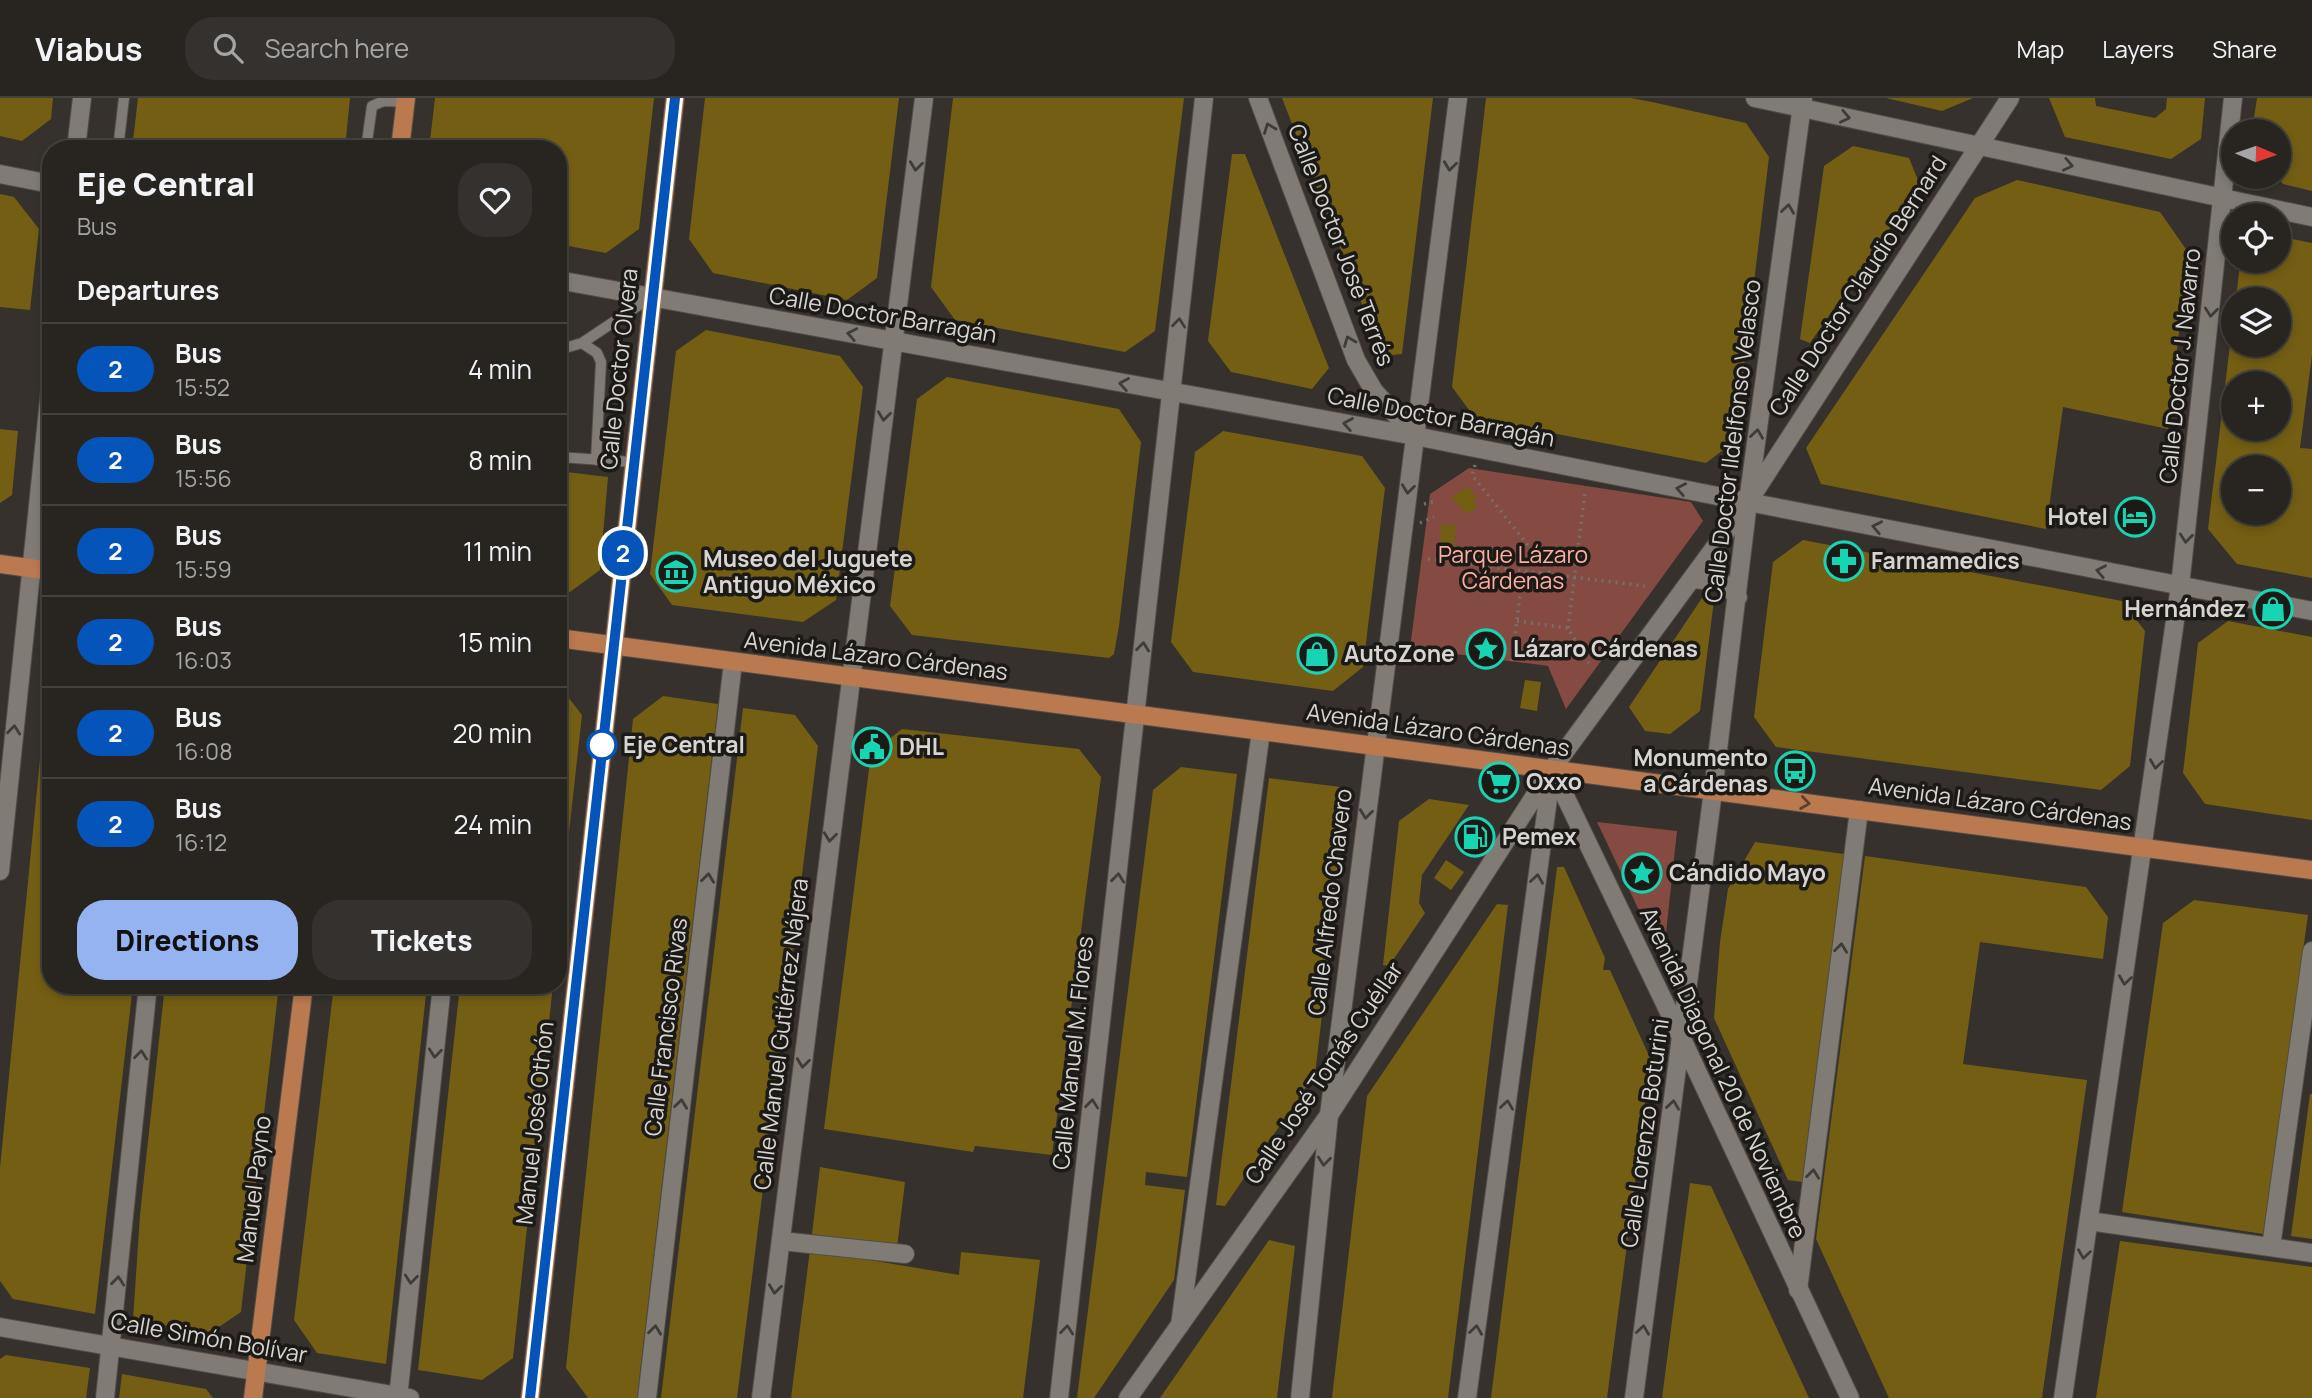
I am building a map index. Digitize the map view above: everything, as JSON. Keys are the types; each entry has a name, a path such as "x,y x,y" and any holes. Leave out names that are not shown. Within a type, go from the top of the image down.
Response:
{"main road":[{"name":"Calle Doctor Olvera","path":"612,645 675,98"},
{"path":"401,140 405,100"},
{"path":"0,564 42,569"},
{"name":"Avenida Lázaro Cárdenas","path":"567,639 2312,870"},
{"name":"Manuel José Othón","path":"530,1398 612,645"},
{"name":"Manuel Payno","path":"253,1398 303,994"}],"street":[{"path":"77,140 82,98"},
{"name":"Calle Manuel Gutiérrez Nájera","path":"761,1398 924,98"},
{"name":"Calle Manuel M. Flores","path":"1059,1398 1204,98"},
{"name":"Calle Doctor José Terrés","path":"1258,98 1356,360 1374,391 1415,436"},
{"name":"Calle Alfredo Chavero","path":"1300,1398 1329,1115 1458,98"},
{"path":"1755,98 1803,103 1977,146 2312,217"},
{"name":"Calle Doctor Claudio Bernard","path":"1693,579 1748,502 2010,98"},
{"name":"Calle Doctor J. Navarro","path":"2063,1398 2180,586 2233,98"},
{"name":"Calle Doctor Ildelfonso Velasco","path":"1713,791 1748,502 1803,103"},
{"path":"0,174 42,182"},
{"name":"Calle Doctor Barragán","path":"567,282 1415,436 2312,611"},
{"path":"0,871 42,466"},
{"path":"1693,579 1722,582 1738,597"},
{"name":"Calle José Tomás Cuéllar","path":"1128,1398 1329,1115 1552,769 1693,579"},
{"name":"Calle Francisco Rivas","path":"647,1398 733,662"},
{"path":"1180,1325 1261,731"},
{"path":"1467,1398 1552,769"},
{"name":"Avenida Diagonal 20 de Noviembre","path":"1552,769 1850,1398"},
{"name":"Calle Lorenzo Boturini","path":"1634,1398 1713,791"},
{"path":"1798,1290 1859,810"},
{"path":"2271,1247 2312,951"},
{"path":"105,1398 147,994"},
{"path":"402,1397 441,994"},
{"path":"2089,1221 2312,1254"},
{"path":"781,1241 905,1254"},
{"name":"Calle Simón Bolívar","path":"0,1327 402,1397"}],"lane":[{"path":"119,140 124,98"},
{"path":"367,140 372,106 384,101 405,100"},
{"path":"567,348 582,344 652,297"},
{"path":"582,344 597,353 601,362 596,460"},
{"path":"567,458 633,462"}],"path":[{"path":"1472,475 1552,575"},
{"path":"1585,492 1569,628 1590,663"},
{"path":"1429,559 1645,586"},
{"path":"1513,661 1523,571"},
{"path":"1517,621 1569,628"}],"green space":[{"name":"Parque Lázaro Cárdenas","path":"1469,468 1691,502 1703,521 1566,709 1548,666 1410,648 1430,494"},
{"path":"1597,822 1677,831 1663,961"}],"building":[{"path":"0,98 53,98 51,119 22,141 0,136"},
{"path":"138,98 350,98 346,140 133,140"},
{"path":"435,98 654,98 639,229 606,253 567,246 567,140 430,140"},
{"path":"705,98 899,98 877,278 847,300 713,273 689,239"},
{"path":"953,98 1184,98 1155,331 1125,352 955,320 931,287"},
{"path":"1282,98 1433,98 1402,354 1382,356"},
{"path":"1486,98 1631,98 1652,102 1746,123 1769,157 1735,441 1706,463 1475,418 1452,387"},
{"path":"1886,98 1973,98 1942,111"},
{"path":"2049,98 2095,98 2096,106 2155,118 2166,109 2167,98 2205,98 2201,139 2171,159 2065,137"},
{"path":"2257,98 2312,98 2312,191 2291,186 2291,119 2254,119"},
{"path":"1853,146 1909,158 1920,185 1810,343 1800,339 1824,166"},
{"path":"1232,154 1245,154 1329,368 1312,389 1231,372 1208,341"},
{"path":"2017,180 2160,212 2188,252 2168,429 2063,407 2046,529 1821,484 1806,448 1975,198"},
{"path":"0,194 14,197 39,229 30,310 0,307"},
{"path":"2291,239 2312,243 2312,355 2300,448 2312,449 2312,578 2237,564 2208,529 2221,420 2221,441 2291,441 2291,371 2227,371 2228,357 2291,357 2291,287 2237,287 2239,273 2291,273"},
{"path":"706,330 840,356 863,387 836,600 803,622 672,605 650,574 676,351"},
{"path":"947,377 1119,409 1141,442 1119,626 1114,654 1109,658 912,635 890,606 917,399"},
{"path":"0,429 18,431 12,495 0,503"},
{"path":"1223,431 1362,456 1385,488 1363,667 1333,691 1193,672 1171,642 1195,452"},
{"path":"567,472 608,477 600,570 567,592"},
{"path":"1468,486 1477,498 1473,501 1478,507 1467,514 1451,498"},
{"path":"1441,524 1456,525 1454,548 1440,547"},
{"path":"1803,540 2122,601 2145,631 2130,766 2101,790 1776,747 1754,717 1773,562"},
{"path":"1702,598 1714,600 1700,711 1670,734 1645,731 1629,707"},
{"path":"2228,621 2312,637 2312,820 2205,804 2183,773 2198,643"},
{"path":"1525,680 1541,682 1537,711 1520,708"},
{"path":"567,696 582,715 567,851"},
{"path":"663,696 718,704 637,1398 588,1398 566,1368 633,719"},
{"path":"743,708 795,715 818,746 737,1398 661,1398"},
{"path":"902,729 1079,749 1101,777 1052,1155 975,1146 973,1152 824,1129 871,753"},
{"path":"42,739 42,994 132,994 95,1314 13,1299 0,1281 0,1168"},
{"path":"1181,767 1237,774 1187,1177 1146,1172 1145,1185 1185,1190 1174,1280 1094,1398 1077,1398 1153,790"},
{"path":"1269,778 1349,788 1315,1074 1225,1206 1216,1205"},
{"path":"1429,799 1469,805 1422,875 1419,903 1425,913 1389,966 1383,965 1399,821"},
{"name":"Pemex","path":"1474,818 1492,830 1476,855 1458,843"},
{"path":"1755,842 1844,854 1802,1182 1788,1180 1714,1018 1720,942 1728,889"},
{"path":"1865,856 2086,887 2108,917 2103,959 1980,942 1963,1064 2087,1080 2042,1398 1889,1398 1816,1239"},
{"name":"Pemex","path":"1446,860 1464,872 1451,890 1434,878"},
{"path":"1557,867 1564,867 1605,958 1603,970 1610,970 1650,1058 1637,1168 1607,1398 1491,1398"},
{"path":"2194,900 2308,915 2263,1234 2122,1212 2163,923"},
{"path":"1497,904 1508,905 1448,1398 1332,1398 1367,1096"},
{"path":"164,994 278,994 241,1312 210,1333 133,1320 140,1215"},
{"path":"333,994 426,994 386,1364 317,1353 294,1320"},
{"path":"459,994 552,994 513,1358 482,1380 418,1370"},
{"path":"2312,1094 2312,1239 2291,1236"},
{"path":"820,1167 905,1182 897,1248 812,1234"},
{"path":"1690,1183 1711,1186 1809,1398 1662,1398"},
{"path":"1269,1240 1295,1246 1277,1398 1160,1398"},
{"path":"2120,1241 2312,1267 2312,1398 2096,1398"},
{"path":"810,1250 959,1275 961,1252 1040,1260 1023,1398 791,1398"},
{"path":"6,1355 90,1368 86,1398 0,1398 0,1359"},
{"path":"122,1374 206,1389 213,1398 119,1398"}],"bus line":[{"name":"2","path":"530,1398 675,98"}],"place":[{"name":"Hotel","path":"2135,517"},
{"name":"Farmamedics","path":"1844,561"},
{"name":"Museo del Juguete Antiguo México","path":"676,572"},
{"name":"Hernández","path":"2273,609"},
{"name":"Lázaro Cárdenas","path":"1486,649"},
{"name":"AutoZone","path":"1317,654"},
{"name":"Eje Central","path":"602,745"},
{"name":"DHL","path":"872,747"},
{"name":"Monumento a Cárdenas","path":"1795,771"},
{"name":"Oxxo","path":"1499,782"},
{"name":"Pemex","path":"1475,837"},
{"name":"Cándido Mayo","path":"1642,873"}]}
